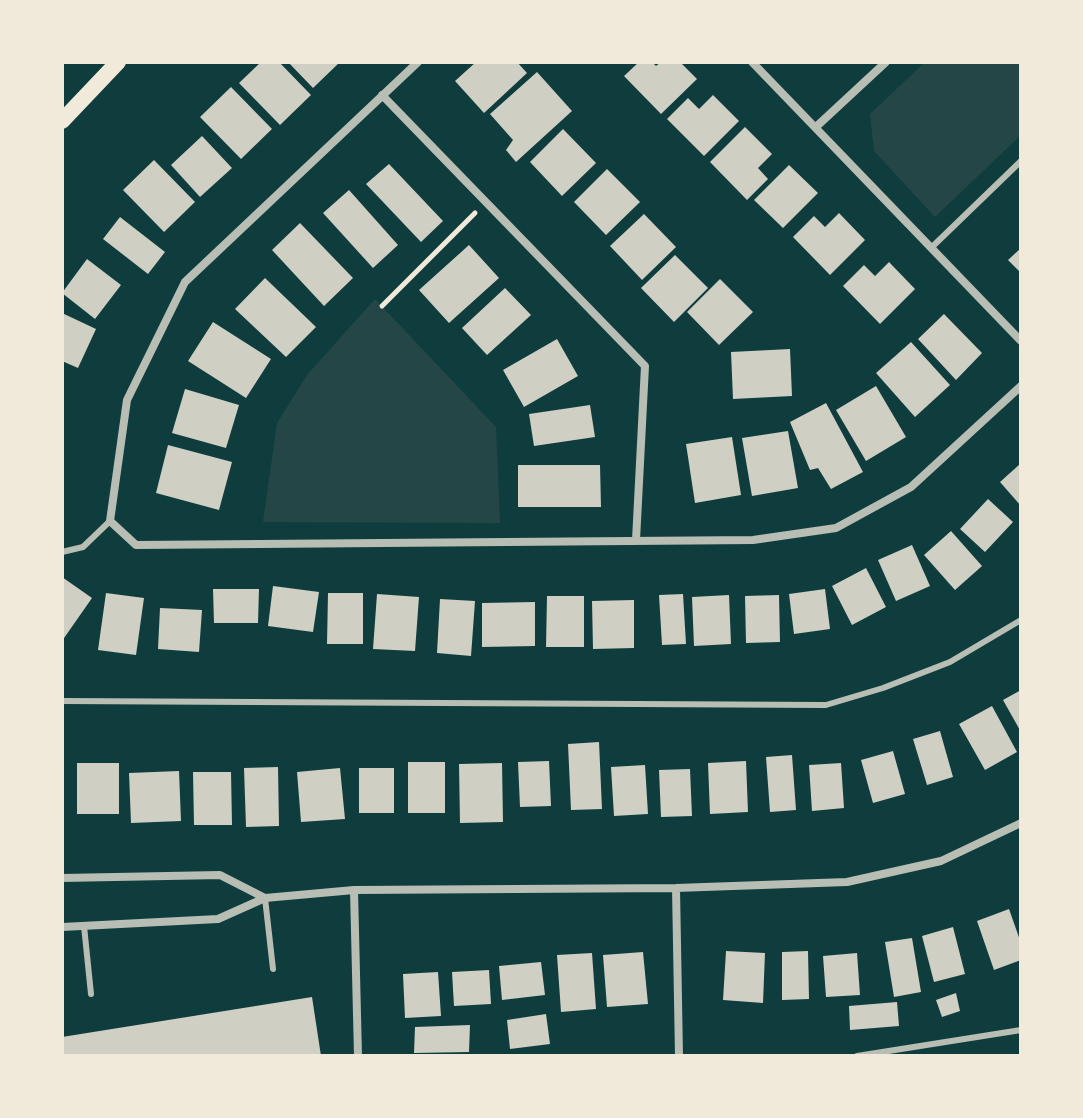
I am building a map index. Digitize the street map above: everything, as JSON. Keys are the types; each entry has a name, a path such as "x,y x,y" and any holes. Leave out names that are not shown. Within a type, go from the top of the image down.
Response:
{"main road":[{"path":"62,121 118,62"}],"street":[{"path":"418,62 185,282 127,400 110,521 136,545 753,540 836,528 911,487 1021,386"},
{"path":"752,62 1021,341"},
{"path":"817,126 886,62"},
{"path":"382,95 484,204 645,366 636,540"},
{"path":"62,927 218,919 265,898 354,890 676,888 847,882 941,861 1021,823"},
{"path":"62,878 220,875 265,898"},
{"path":"676,888 679,1056"},
{"path":"354,890 358,1056"}],"lane":[{"path":"931,248 1021,161"},
{"path":"62,552 83,547 110,521"},
{"path":"62,701 826,705 883,688 950,662 1021,620"},
{"path":"265,898 273,969"},
{"path":"84,926 91,994"},
{"path":"857,1056 1021,1030"}],"path":[{"path":"382,306 484,204"}],"shaded area":[{"path":"925,62 1021,62 1021,135 935,217 874,151 870,114"},
{"path":"375,299 496,427 500,523 263,522 277,423 307,375"}],"building":[{"path":"261,62 279,62 311,95 280,125 239,83"},
{"path":"288,62 340,62 313,88"},
{"path":"476,62 517,62 527,73 484,113 455,81"},
{"path":"639,62 652,62 656,66 661,62 680,62 697,79 661,114 624,76"},
{"path":"537,72 572,111 516,162 506,150 513,140 490,114"},
{"path":"231,87 272,129 241,159 200,117"},
{"path":"713,95 739,121 704,156 667,119 688,98 699,109"},
{"path":"745,127 772,154 758,168 768,179 747,200 710,162"},
{"path":"563,129 596,163 562,196 530,162"},
{"path":"202,136 232,168 200,197 171,165"},
{"path":"154,160 195,202 164,232 123,190"},
{"path":"389,164 443,221 421,242 366,184"},
{"path":"789,165 818,193 783,228 754,200"},
{"path":"607,169 640,202 606,235 574,202"},
{"path":"349,190 398,245 373,268 323,213"},
{"path":"839,213 865,240 830,275 793,237 814,216 825,227"},
{"path":"644,214 676,247 642,280 610,246"},
{"path":"120,217 165,252 148,274 103,239"},
{"path":"300,223 353,278 324,306 272,250"},
{"path":"469,245 499,278 449,323 419,290"},
{"path":"1021,248 1021,273 1008,260"},
{"path":"675,255 708,288 674,322 641,288"},
{"path":"87,259 121,285 95,319 62,293"},
{"path":"889,262 915,289 880,324 843,286 864,265 875,276"},
{"path":"265,278 316,327 286,357 235,309"},
{"path":"720,279 753,312 719,345 687,312"},
{"path":"505,288 531,315 487,355 462,328"},
{"path":"62,313 96,329 78,368 62,361"},
{"path":"944,314 982,353 956,380 918,339"},
{"path":"213,322 271,359 246,398 188,361"},
{"path":"557,339 578,376 524,407 503,370"},
{"path":"911,342 950,385 915,417 876,373"},
{"path":"790,349 792,396 733,399 731,352"},
{"path":"876,386 906,437 866,461 836,410"},
{"path":"185,389 239,405 226,448 172,433"},
{"path":"826,403 863,472 831,489 818,468 810,470 790,422"},
{"path":"590,405 595,437 534,446 529,414"},
{"path":"788,431 798,488 752,496 742,438"},
{"path":"732,437 741,495 695,503 686,444"},
{"path":"168,445 232,462 219,510 156,493"},
{"path":"518,465 600,465 601,507 518,507"},
{"path":"1021,466 1021,506 1000,482"},
{"path":"988,499 1013,522 985,552 960,529"},
{"path":"951,531 982,566 955,590 924,555"},
{"path":"912,545 930,586 896,601 878,560"},
{"path":"866,568 886,607 852,625 832,586"},
{"path":"62,577 92,598 62,641"},
{"path":"273,586 319,592 313,632 268,626"},
{"path":"213,589 259,589 258,623 214,623"},
{"path":"825,589 830,629 794,634 789,594"},
{"path":"106,593 144,598 136,655 98,650"},
{"path":"328,593 363,593 363,644 327,644"},
{"path":"377,594 419,597 415,651 373,649"},
{"path":"683,594 686,644 662,645 659,595"},
{"path":"729,595 731,644 694,646 692,597"},
{"path":"779,595 780,642 746,643 745,596"},
{"path":"547,596 584,596 584,647 546,647"},
{"path":"440,599 475,601 471,656 437,653"},
{"path":"634,600 634,648 593,649 592,601"},
{"path":"535,602 535,646 482,647 482,603"},
{"path":"160,608 202,610 199,652 158,649"},
{"path":"1021,690 1021,732 1003,700"},
{"path":"992,706 1017,752 985,770 959,724"},
{"path":"940,731 953,777 927,785 913,739"},
{"path":"599,742 602,809 571,810 568,744"},
{"path":"893,751 905,794 873,803 861,760"},
{"path":"792,755 796,810 770,812 766,757"},
{"path":"549,761 551,806 520,807 518,762"},
{"path":"746,761 748,812 710,814 708,763"},
{"path":"408,762 445,762 445,813 408,813"},
{"path":"77,763 119,763 119,814 77,814"},
{"path":"502,763 503,822 460,823 459,764"},
{"path":"841,763 844,808 812,811 809,765"},
{"path":"645,765 648,814 614,816 611,767"},
{"path":"278,767 279,826 246,827 244,768"},
{"path":"340,768 345,819 301,822 297,772"},
{"path":"359,768 394,768 394,813 359,813"},
{"path":"690,769 692,816 661,817 659,770"},
{"path":"179,771 181,821 131,823 129,773"},
{"path":"193,772 231,772 232,825 194,825"},
{"path":"1009,909 1021,943 1021,960 994,970 977,921"},
{"path":"953,927 965,974 934,982 922,936"},
{"path":"912,938 921,992 894,997 885,942"},
{"path":"726,951 765,953 763,1003 723,1000"},
{"path":"808,951 809,999 782,1000 782,952"},
{"path":"643,952 648,1004 607,1007 603,955"},
{"path":"592,953 596,1009 561,1012 557,955"},
{"path":"857,953 860,995 826,997 823,956"},
{"path":"541,962 545,995 502,1000 499,966"},
{"path":"489,970 491,1004 454,1006 452,972"},
{"path":"438,972 441,1016 405,1018 403,974"},
{"path":"956,993 960,1011 942,1017 936,1000"},
{"path":"312,997 321,1056 62,1056 62,1037"},
{"path":"897,1002 899,1026 850,1030 849,1006"},
{"path":"546,1014 550,1044 510,1049 507,1020"},
{"path":"470,1025 469,1052 414,1053 415,1027"}]}
